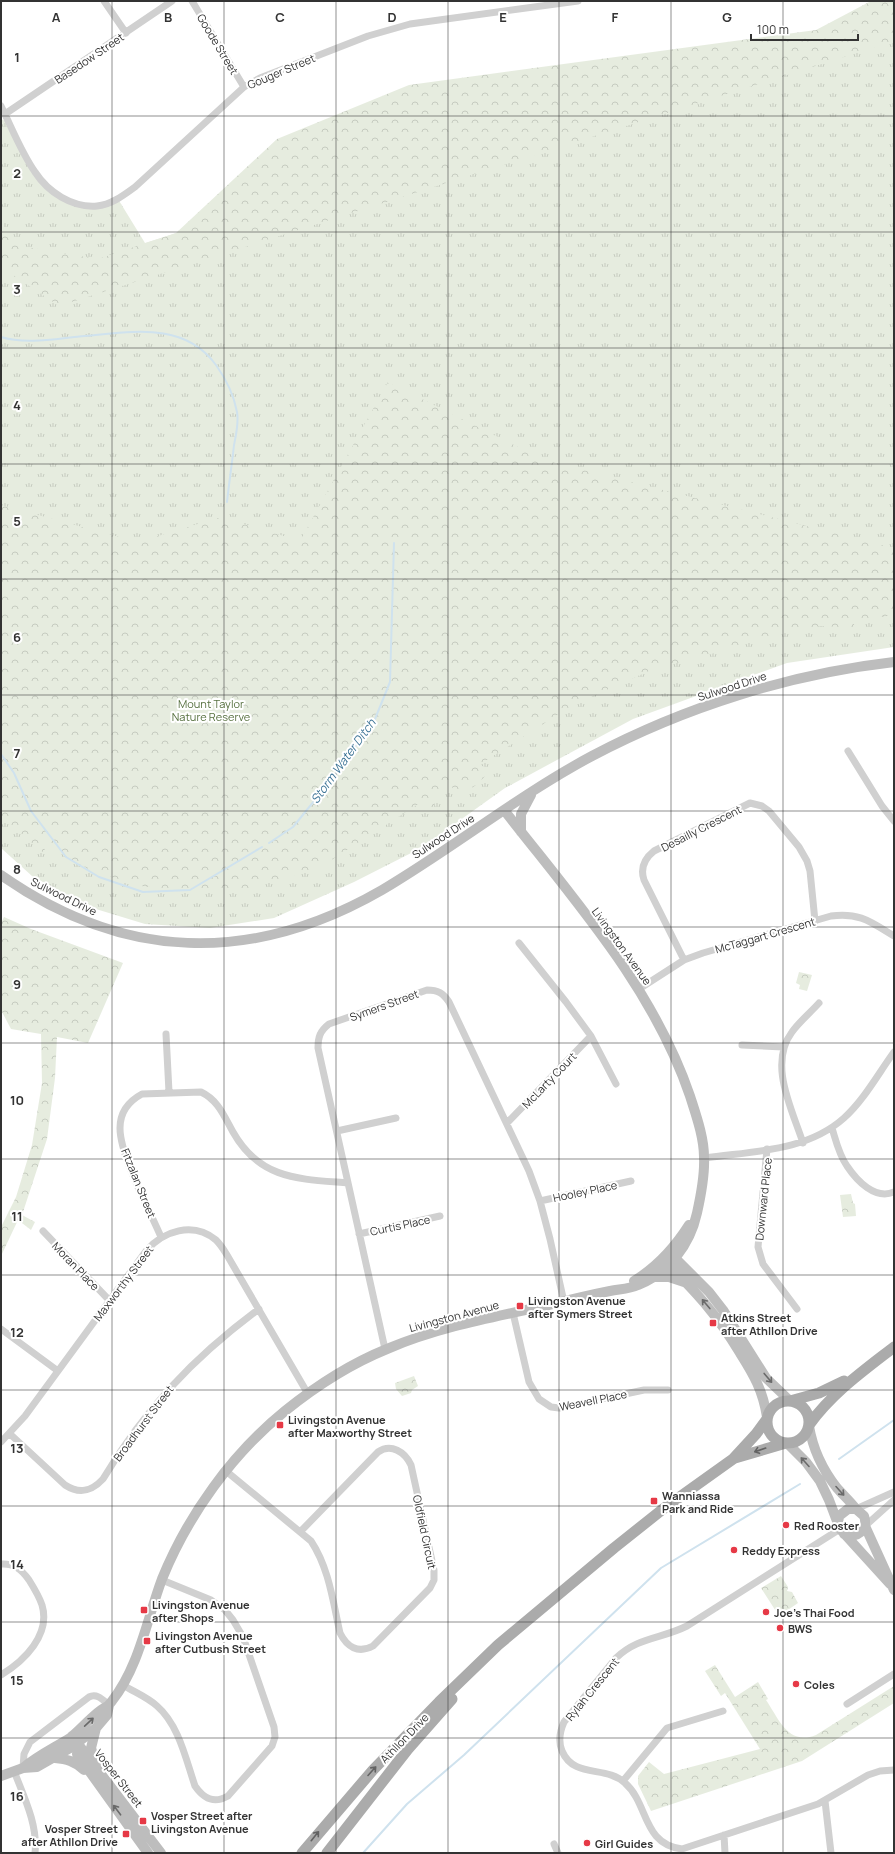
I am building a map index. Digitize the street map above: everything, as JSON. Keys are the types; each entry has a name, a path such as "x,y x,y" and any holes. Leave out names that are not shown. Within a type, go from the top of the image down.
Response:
{"main road":[{"path":"858,1374 819,1393 775,1405 767,1418 767,1428 771,1435 778,1441 787,1443 801,1438 826,1403 858,1374 894,1347"},
{"path":"790,1401 798,1403 805,1409 809,1416 809,1426"},
{"name":"Athllon Drive","path":"302,1853 346,1800 384,1758 498,1645 516,1632 614,1548 663,1509 733,1459 751,1440 767,1418"},
{"name":"Athllon Drive","path":"733,1459 787,1443"},
{"name":"Athllon Drive","path":"327,1853 444,1708 516,1632"}],"street":[{"path":"104,1 126,34"},
{"name":"Basedow Street","path":"5,114 126,34 172,1"},
{"name":"Goode Street","path":"192,1 244,87"},
{"name":"Gouger Street","path":"1,106 35,172 46,186 59,197 78,204 97,206 118,199 135,187 244,87 260,78 368,36 410,24 578,1"},
{"name":"Sulwood Drive","path":"1,875 42,901 71,915 101,927 132,936 178,943 208,943 240,941 273,935 306,926 353,905 382,889 533,791 592,756 639,734 703,708 785,682 835,671 894,662"},
{"path":"848,751 882,806 894,821"},
{"path":"521,832 520,822 522,808 533,791"},
{"name":"Desailly Crescent","path":"684,960 644,880 642,874 644,862 654,851 750,804 762,806 769,811 805,856 810,872 815,921"},
{"name":"Livingston Avenue","path":"504,810 623,963 640,990 664,1032 684,1077 698,1124 705,1158 704,1176 695,1225 686,1244 669,1259 635,1281 608,1292"},
{"name":"McTaggart Crescent","path":"640,990 684,960 703,953 843,914 869,920 894,936"},
{"path":"519,943 591,1036 616,1084"},
{"name":"Symers Street","path":"385,1349 318,1048 320,1034 329,1024 427,990 438,991 444,995 449,1002 529,1171 540,1201 564,1302"},
{"path":"803,1143 783,1081 780,1063 784,1047 792,1031 819,1003"},
{"path":"166,1034 169,1092"},
{"name":"McLarty Court","path":"507,1123 591,1036"},
{"path":"742,1045 784,1047"},
{"path":"705,1158 803,1143 832,1128 845,1117 856,1104 894,1052"},
{"name":"Fitzalan Street","path":"161,1237 129,1165 122,1143 120,1128 125,1108 134,1098 146,1093 201,1092 209,1096 219,1106 245,1148 257,1160 270,1169 284,1176 299,1179 348,1183"},
{"path":"337,1131 396,1118"},
{"path":"832,1128 846,1166 856,1178 876,1193 886,1194 894,1192"},
{"name":"Downward Place","path":"768,1149 758,1247 761,1259 766,1269 797,1309"},
{"name":"Hooley Place","path":"540,1201 631,1181"},
{"name":"Livingston Avenue","path":"1,1776 18,1770 72,1742 96,1728 107,1715 110,1705 123,1685 136,1655 162,1580 190,1523 226,1471 254,1440 275,1420 308,1394 345,1370 385,1349 440,1330 631,1287 654,1277 669,1259 690,1224 699,1205"},
{"name":"Curtis Place","path":"359,1234 440,1216"},
{"name":"Maxworthy Street","path":"1,1442 10,1434 58,1371 146,1250 161,1237 178,1230 202,1233 215,1239 227,1255 308,1394"},
{"name":"Moran Place","path":"43,1231 109,1300"},
{"path":"686,1244 688,1278 722,1323 757,1380 763,1394 767,1418"},
{"path":"669,1259 723,1310 766,1378 790,1401"},
{"path":"654,1277 688,1278"},
{"name":"Broadhurst Street","path":"10,1434 65,1485 73,1490 89,1490 97,1486 135,1429 173,1384 214,1344 259,1309"},
{"name":"Weavell Place","path":"514,1313 529,1382 533,1391 546,1405 563,1408 644,1390 668,1390"},
{"path":"1,1329 58,1371"},
{"path":"809,1426 814,1451 819,1461 832,1481 864,1516 865,1526 892,1587"},
{"path":"787,1443 813,1471 825,1491 840,1529 892,1587"},
{"name":"Oldfield Circuit","path":"226,1471 301,1531 311,1541 318,1551 328,1578 340,1633 344,1640 353,1648 367,1650 373,1646 430,1588 434,1580 434,1570 411,1465 404,1454 398,1450 391,1448 378,1452 301,1531"},
{"path":"840,1529 839,1516 844,1510 856,1509 894,1492"},
{"path":"840,1529 854,1536 861,1532 865,1526 894,1500"},
{"name":"Rylah Crescent","path":"623,1781 615,1777 581,1770 574,1766 563,1752 560,1739 564,1722 616,1658 625,1649 636,1642 687,1626 840,1529"},
{"path":"1,1564 10,1564 25,1574 39,1596 43,1611 43,1620 39,1634 33,1646 16,1666 1,1675"},
{"path":"123,1685 157,1706 166,1715 176,1734 195,1786 200,1794 210,1800 218,1801 228,1796 272,1746 275,1737 274,1727 243,1637 233,1620 225,1610 211,1600 162,1580"},
{"path":"847,1704 894,1674"},
{"path":"36,1853 35,1833 18,1770 30,1742 89,1697 95,1695 110,1705"},
{"name":"Livingston Avenue","path":"18,1770 37,1767 55,1758 102,1710 110,1705"},
{"path":"723,1711 667,1728 623,1781 633,1793 651,1830 665,1844 673,1848 686,1848 825,1801 868,1775 880,1771 894,1770"},
{"path":"96,1728 91,1748 94,1760 100,1771"},
{"name":"Vosper Street","path":"72,1742 100,1771 161,1853"},
{"name":"Vosper Street","path":"72,1742 95,1781 148,1853"},
{"path":"55,1758 66,1759 74,1762 95,1781"},
{"path":"825,1801 831,1853"},
{"path":"724,1835 725,1853"},
{"path":"554,1844 558,1853"}],"green space":[{"path":"871,1 894,1 894,41 59,306 1,267 1,221 14,245 98,259 176,233 277,139 409,85 816,30"},
{"path":"894,1 894,647 787,663 633,719 505,788 421,848 354,882 274,918 210,928 145,924 86,906 32,876 1,848 1,119 10,123 35,172 59,197 97,206 118,199 145,243 817,31"},
{"name":"Mount Taylor Nature Reserve","path":"388,382 544,460 894,548 894,615 853,621 855,628 821,626 787,631 681,663 667,663 573,705 479,765 491,769 478,784 458,796 450,784 438,792 433,810 420,803 319,868 239,891 207,893 141,886 92,871 39,841 52,860 1,817 1,505 138,542 221,517 300,541"},
{"path":"4,917 31,929 123,963 88,1043 57,1037 55,1078 47,1139 22,1215 35,1222 31,1230 18,1220 1,1256 1,1227 16,1197 32,1145 42,1083 41,1034 11,1029 1,1010 1,923"},
{"path":"799,972 812,975 807,991 799,989 800,985 796,983"},
{"path":"851,1194 853,1203 855,1204 856,1216 843,1217 840,1195"},
{"path":"414,1376 418,1386 412,1390 411,1393 402,1396 396,1389 395,1383"},
{"path":"781,1576 788,1587 787,1591 792,1592 798,1603 779,1616 761,1588"},
{"path":"715,1665 735,1697 758,1682 768,1699 766,1700 785,1729 798,1737 816,1735 894,1686 894,1703 802,1761 651,1811 638,1784 638,1776 649,1762 664,1774 760,1749 725,1693 721,1696 705,1671"}],"waterway":[{"path":"1,337 32,341 121,333 156,332 173,335 189,341 203,351 216,365 223,376 232,394 237,412 238,420 227,502"},
{"name":"Storm Water Ditch","path":"269,843 293,827 332,779 375,719 390,682 394,543"},
{"name":"Storm Water Ditch","path":"1,754 14,773 31,811 66,857 99,877 143,892 190,890 262,847"},
{"path":"839,1459 894,1420"},
{"path":"363,1853 407,1804 464,1755 661,1568 800,1484"}],"place":[{"name":"Livingston Avenue after Symers Street","path":"520,1306"},
{"name":"Atkins Street after Athllon Drive","path":"713,1323"},
{"name":"Livingston Avenue after Maxworthy Street","path":"280,1425"},
{"name":"Wanniassa Park and Ride","path":"654,1501"},
{"name":"Red Rooster","path":"786,1525"},
{"name":"Reddy Express","path":"734,1550"},
{"name":"Livingston Avenue after Shops","path":"144,1610"},
{"name":"Joe's Thai Food","path":"766,1612"},
{"name":"BWS","path":"780,1628"},
{"name":"Livingston Avenue after Cutbush Street","path":"147,1641"},
{"name":"Coles","path":"796,1684"},
{"name":"Vosper Street after Livingston Avenue","path":"143,1821"},
{"name":"Vosper Street after Athllon Drive","path":"126,1834"},
{"name":"Girl Guides","path":"587,1843"}]}
